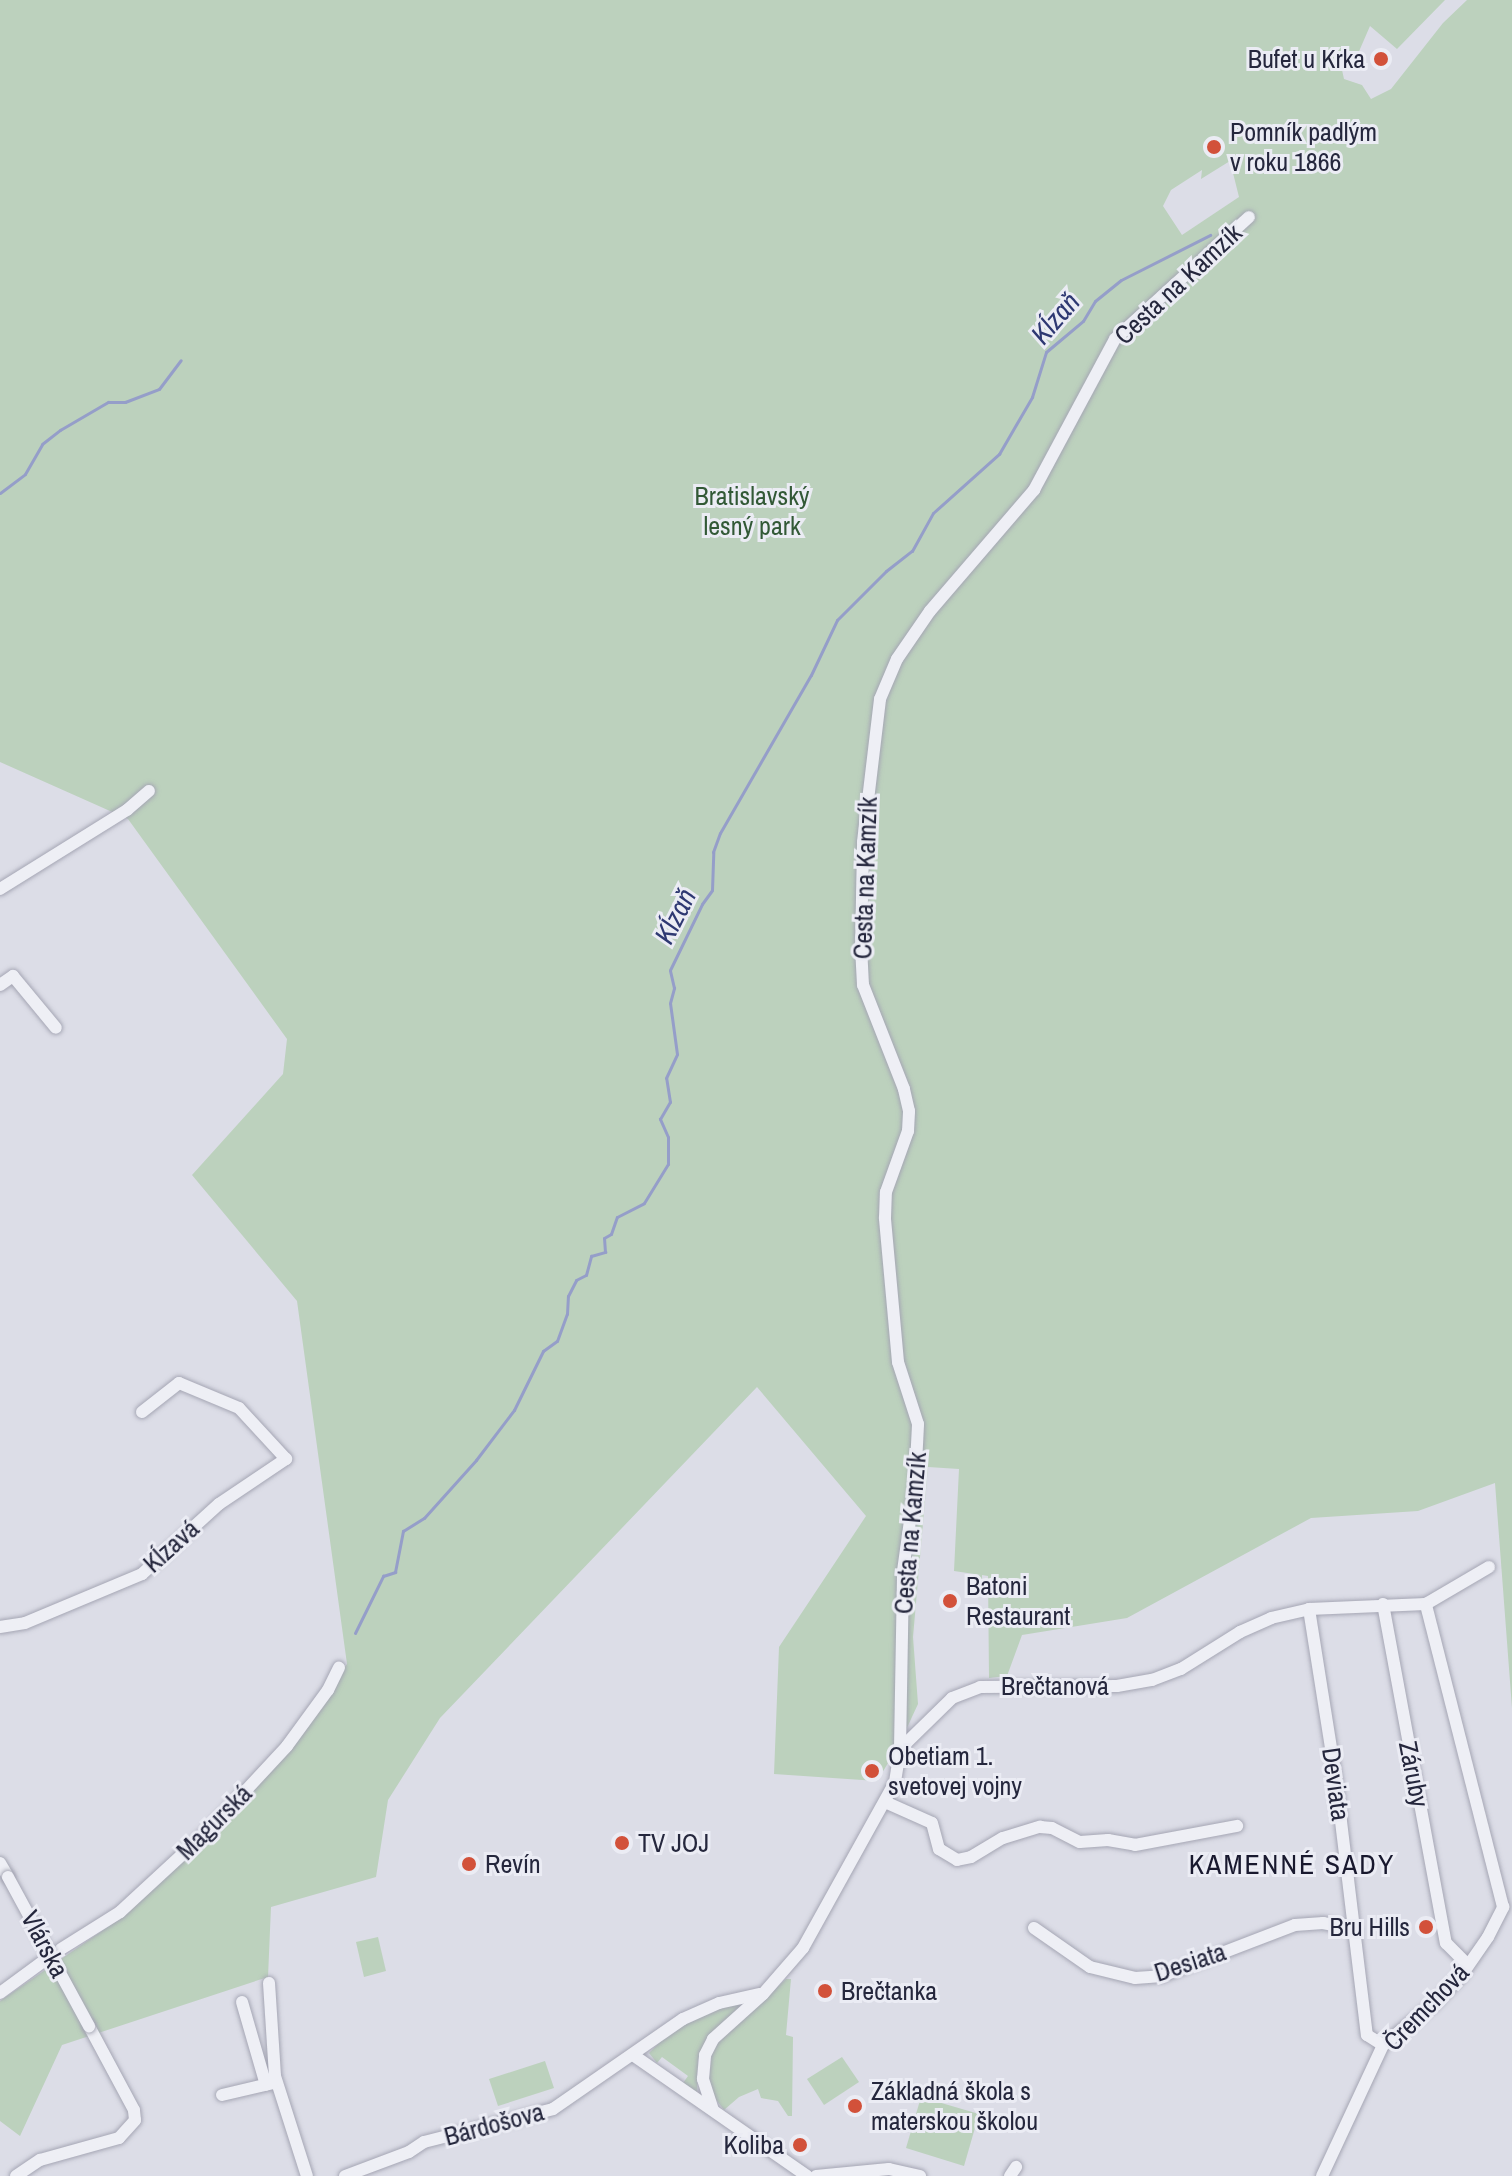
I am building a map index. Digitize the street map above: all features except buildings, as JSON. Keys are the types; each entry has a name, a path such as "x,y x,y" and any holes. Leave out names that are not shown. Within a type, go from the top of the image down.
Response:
{"street":[{"name":"Cesta na Kamzík","path":"900,1749 903,1571 915,1484 918,1424 898,1362 885,1218 886,1192 908,1131 909,1111 901,1080 867,997 861,962 863,842 880,699 897,659 930,611 1034,490 1115,339 1249,217"},
{"path":"0,889 127,810 149,791"},
{"path":"0,985 13,976 56,1028"},
{"name":"Kĺzavá","path":"0,1627 25,1623 142,1574 219,1504 286,1459 239,1408 179,1383 142,1412"},
{"path":"1426,1604 1489,1567"},
{"name":"Záruby","path":"1383,1604 1446,1943 1468,1965"},
{"name":"Brečtanová","path":"900,1749 952,1698 980,1687 1117,1686 1152,1680 1181,1669 1255,1625 1309,1609 1426,1604"},
{"name":"Čremchová","path":"1322,2176 1383,2045 1434,2004 1468,1965 1508,1906 1426,1604"},
{"name":"Deviata","path":"1309,1609 1355,1929 1367,2035 1383,2045"},
{"name":"Magurská","path":"61,1949 120,1912 210,1829 287,1746 328,1690 339,1667"},
{"path":"713,2110 703,2079 705,2055 713,2039 763,1994 803,1948 839,1878 895,1782 900,1749"},
{"path":"885,1802 932,1823 939,1849 957,1860 971,1857 1003,1838 1040,1827 1052,1828 1080,1842 1108,1840 1135,1845 1237,1826"},
{"name":"Vlárska","path":"0,1863 134,2110 135,2120 119,2138 40,2160 16,2176"},
{"name":"Desiata","path":"1034,1928 1090,1967 1135,1978 1162,1976 1295,1925 1323,1923 1355,1929"},
{"path":"0,1993 41,1963"},
{"path":"269,1983 271,2083"},
{"path":"763,1994 719,2003 683,2019 633,2055 807,2176"},
{"path":"242,2002 307,2176"},
{"name":"Bárdošova","path":"345,2176 409,2152 424,2142 553,2109 633,2055"},
{"path":"222,2095 271,2083"},
{"path":"816,2176 891,2172 920,2176"}],"green space":[{"name":"Bratislavský lesný park","path":"0,0 1445,0 1397,49 1370,26 1357,56 1340,61 1344,79 1362,85 1371,99 1391,89 1443,23 1467,0 1512,0 1512,1708 1495,1483 1418,1511 1311,1518 1127,1618 1022,1635 1007,1676 989,1678 988,1576 982,1575 982,1591 969,1591 969,1576 981,1575 954,1571 959,1469 928,1467 913,1637 918,1704 898,1747 877,1781 774,1774 779,1647 866,1516 757,1387 440,1718 388,1800 376,1877 271,1907 268,1977 62,2045 20,2136 0,2121 0,2001 128,1913 290,1746 347,1664 297,1301 192,1175 283,1074 287,1039 128,819 0,762","holes":["1230,161 1239,197 1182,235 1163,206 1171,190 1202,170 1201,179"]},
{"path":"378,1937 386,1971 364,1977 356,1942"},
{"path":"786,1979 791,1979 786,2035 793,2037 792,2116 788,2116 778,2101 761,2098 758,2089 739,2097 724,2110 714,2097 709,2079 712,2053 718,2043"},
{"path":"751,1998 707,2041 698,2060 697,2092 683,2083 688,2076 662,2057 657,2063 649,2053 670,2032 703,2013"},
{"path":"842,2057 859,2082 824,2105 807,2079"},
{"path":"545,2061 554,2088 498,2106 489,2079"},
{"path":"921,2097 979,2114 964,2166 906,2148"}],"waterway":[{"name":"Kĺzaň","path":"355,1633 383,1576 395,1572 403,1531 424,1518 476,1460 514,1410 543,1351 557,1341 567,1314 568,1296 576,1280 586,1275 591,1256 605,1252 604,1238 611,1234 617,1217 644,1203 668,1164 668,1137 660,1119 670,1102 666,1078 677,1054 670,1003 674,988 670,970 712,890 713,852 720,833 811,675 837,620 886,571 912,551 933,513 999,454 1032,397 1046,352 1083,321 1095,301 1121,280 1210,235"},
{"path":"0,493 25,474 42,444 60,430 108,402 125,402 159,389 181,360"}],"place":[{"name":"Bufet u Krka","path":"1381,59"},
{"name":"Pomník padlým v roku 1866","path":"1214,147"},
{"name":"Batoni Restaurant","path":"950,1601"},
{"name":"Obetiam 1. svetovej vojny","path":"872,1771"},
{"name":"TV JOJ","path":"622,1843"},
{"name":"Revín","path":"469,1864"},
{"name":"Bru Hills","path":"1426,1927"},
{"name":"Brečtanka","path":"825,1991"},
{"name":"Základná škola s materskou školou","path":"855,2106"},
{"name":"Koliba","path":"800,2145"}],"district":[{"name":"KAMENNÉ SADY","path":"1292,1864"}]}
